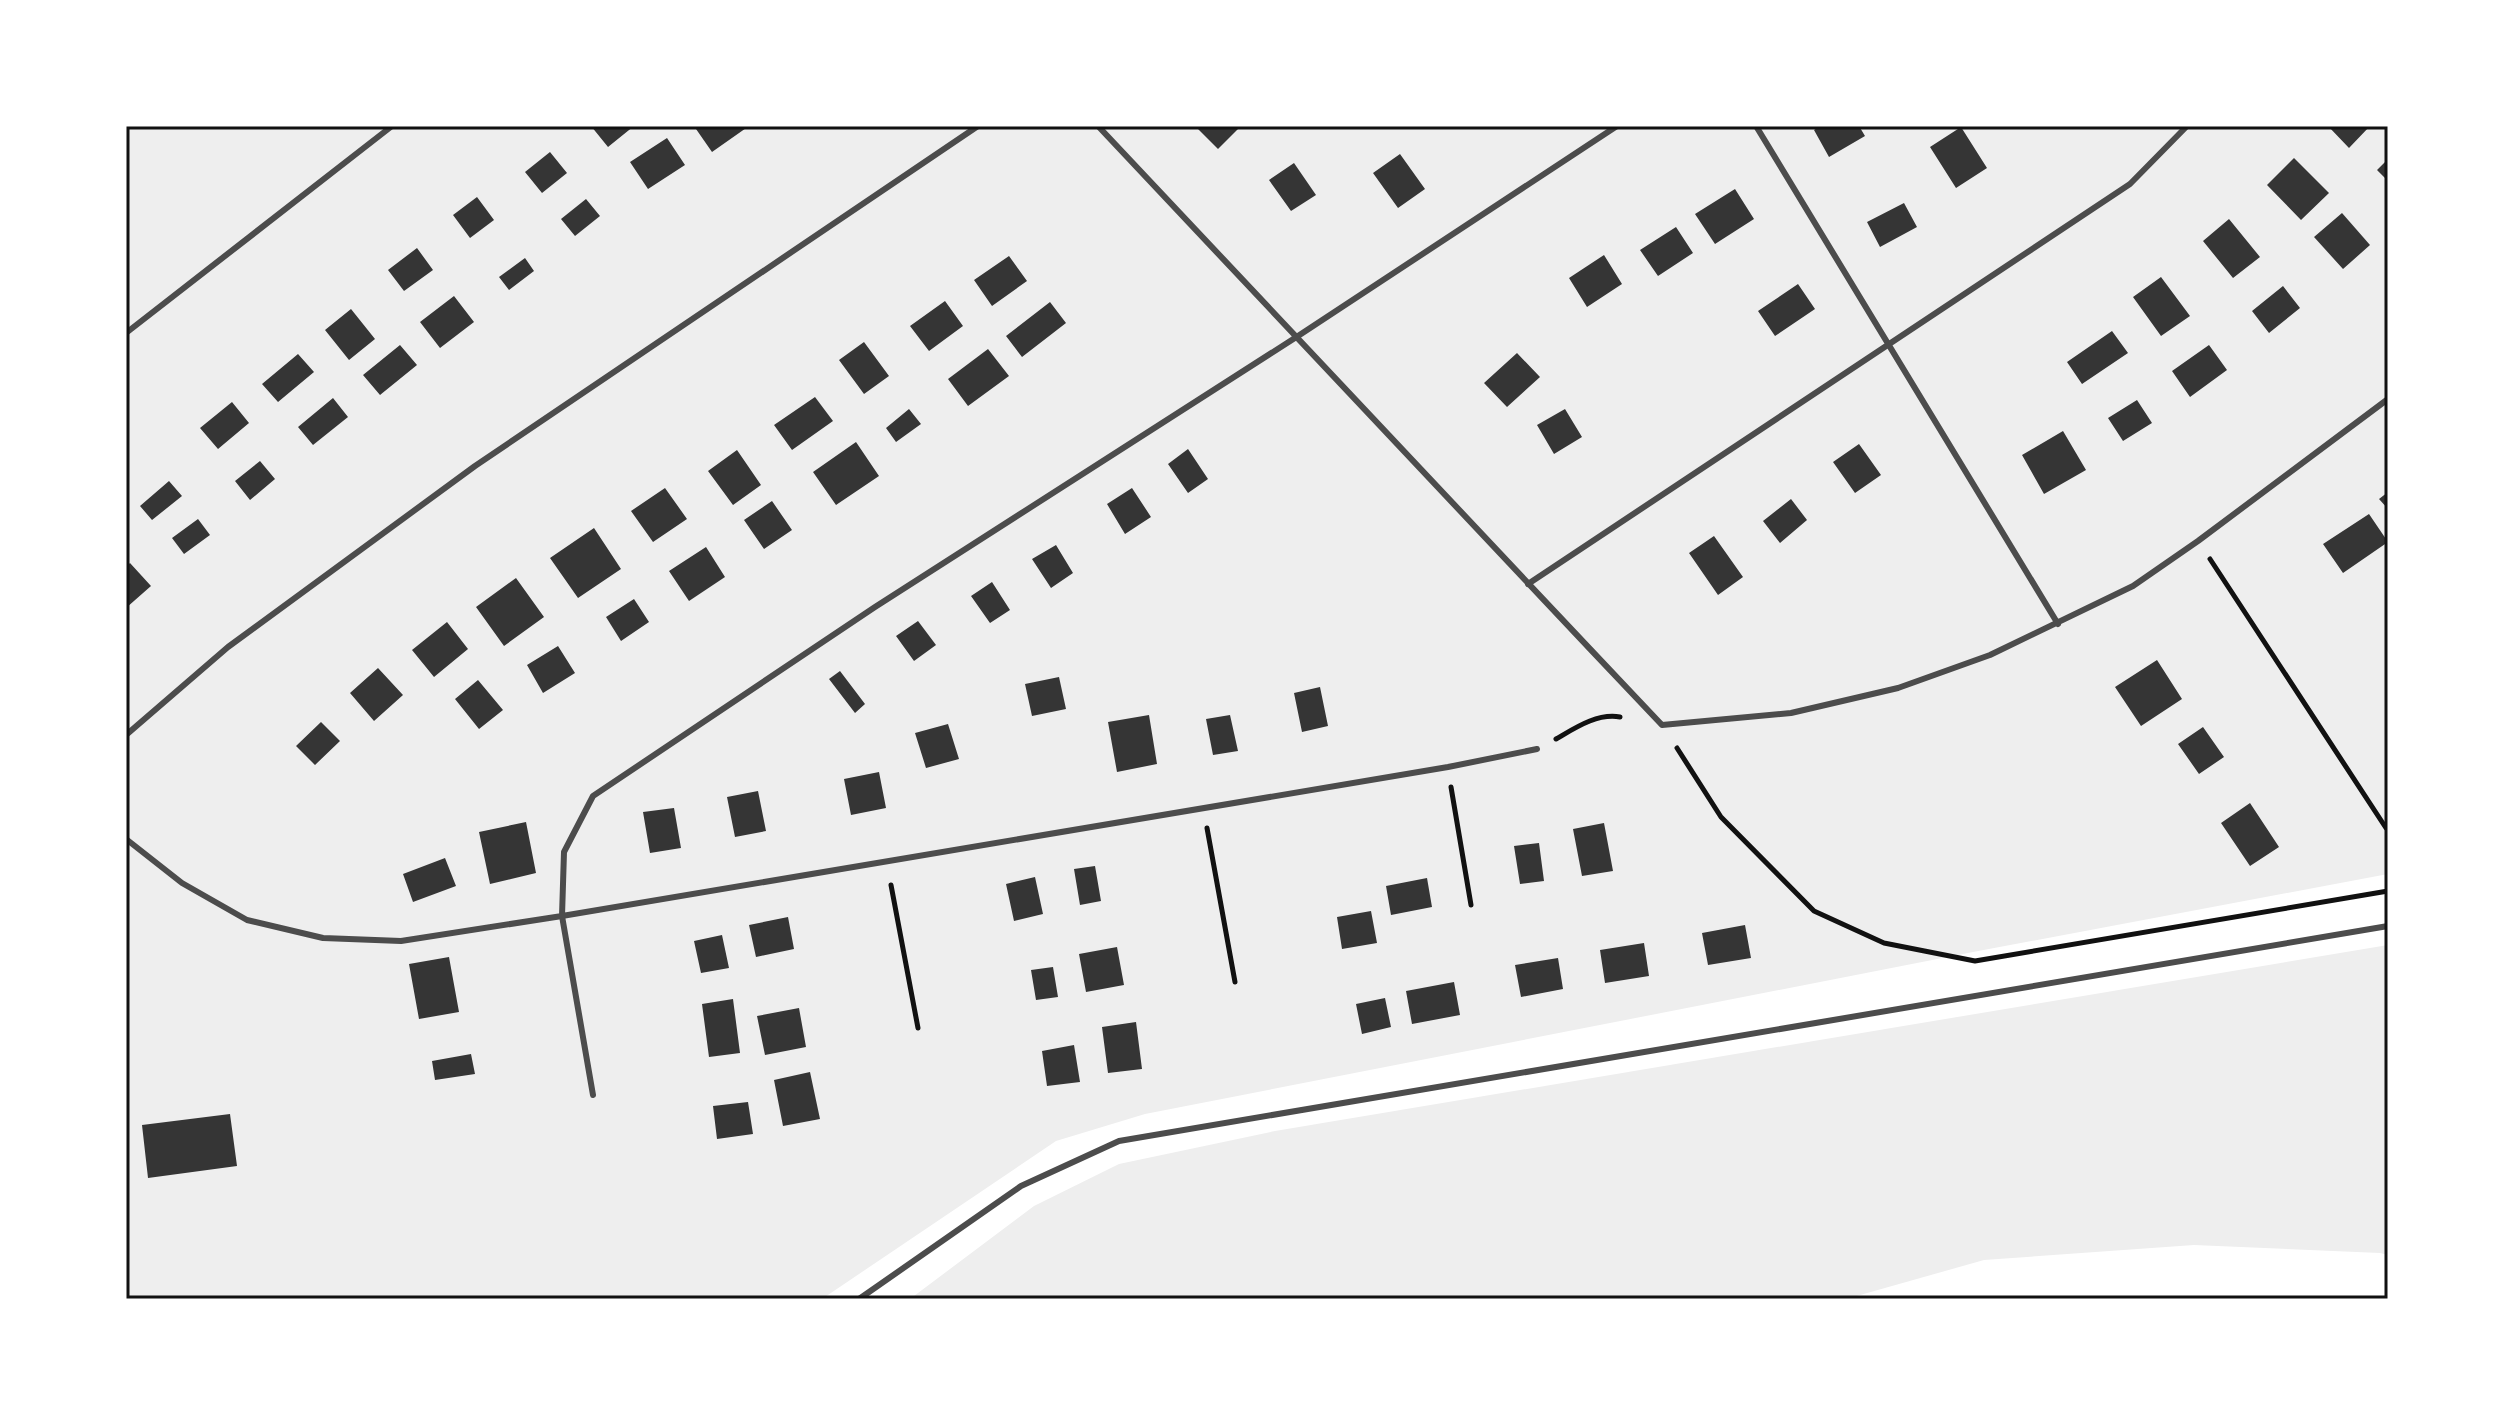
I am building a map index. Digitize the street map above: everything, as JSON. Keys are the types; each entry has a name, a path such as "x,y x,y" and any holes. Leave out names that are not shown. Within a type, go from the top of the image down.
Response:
{"lane":[{"path":"126,333 392,126"},
{"path":"126,735 228,647 475,466 978,126"},
{"path":"1098,126 1662,725 1791,713 1898,688 1990,655 2133,586 2388,399"},
{"path":"593,1095 562,916 564,852 593,796 875,607 1298,336 1617,126"},
{"path":"1756,126 2058,624"},
{"path":"1528,584 2130,184 2187,126"},
{"path":"126,839 182,883 247,920 323,938 401,941 1448,767 1537,749"},
{"path":"865,1298 1021,1186 1119,1141 2388,926"}],"path":[{"path":"2198,541 2386,828"},
{"path":"1537,749 1607,715 1662,725 1721,817 1814,911 1884,943 1975,961 2388,891"},
{"path":"1448,767 1471,905"},
{"path":"1203,808 1235,982"},
{"path":"886,860 918,1028"}],"shaded area":[{"path":"126,126 2388,126 2388,874 1145,1114 1056,1141 822,1299 126,1299"},
{"path":"2388,945 2388,1255 2194,1245 1984,1260 1846,1299 910,1299 1034,1206 1119,1164 1275,1131"}],"building":[{"path":"591,126 634,126 608,147"},
{"path":"701,126 749,126 712,152 696,129"},
{"path":"1195,126 1241,126 1218,149"},
{"path":"1820,126 1859,126 1865,136 1829,157 1814,130"},
{"path":"2328,126 2370,126 2349,148"},
{"path":"1961,127 1987,168 1956,188 1930,147"},
{"path":"667,138 685,165 648,189 630,162"},
{"path":"550,152 567,173 542,193 525,172"},
{"path":"1400,154 1425,189 1398,208 1373,173"},
{"path":"2294,158 2329,193 2301,220 2267,185"},
{"path":"2388,159 2388,181 2377,170"},
{"path":"1294,163 1316,195 1291,211 1269,180"},
{"path":"1735,189 1754,219 1715,244 1695,214"},
{"path":"477,197 494,220 470,238 453,215"},
{"path":"586,199 600,216 575,236 561,219"},
{"path":"1904,203 1917,227 1880,247 1867,222"},
{"path":"2342,213 2370,245 2343,269 2314,237"},
{"path":"2229,219 2260,257 2233,278 2203,241"},
{"path":"1676,227 1693,253 1658,276 1640,250"},
{"path":"417,248 433,270 404,291 388,270"},
{"path":"1604,255 1622,284 1587,307 1569,278"},
{"path":"1009,256 1027,281 992,306 974,280"},
{"path":"525,258 534,271 509,290 499,277"},
{"path":"2161,277 2190,316 2161,336 2133,297"},
{"path":"1798,284 1815,309 1775,336 1758,311"},
{"path":"2283,286 2300,308 2269,333 2252,311"},
{"path":"454,296 474,322 440,348 420,322"},
{"path":"945,301 963,326 929,351 910,326"},
{"path":"1050,302 1066,323 1022,357 1006,336"},
{"path":"351,309 375,339 349,360 325,330"},
{"path":"2112,331 2128,353 2082,384 2067,362"},
{"path":"864,342 889,376 864,394 839,360"},
{"path":"400,345 417,365 380,395 363,375"},
{"path":"2209,345 2227,370 2190,397 2172,371"},
{"path":"988,349 1009,376 968,406 948,379"},
{"path":"1517,353 1540,377 1507,407 1484,383"},
{"path":"298,354 314,372 278,402 262,384"},
{"path":"815,397 833,421 792,450 774,425"},
{"path":"333,398 348,417 313,445 298,427"},
{"path":"2137,400 2152,423 2123,441 2108,418"},
{"path":"232,402 249,423 218,449 200,428"},
{"path":"909,409 921,424 896,442 886,428"},
{"path":"1565,409 1582,437 1554,454 1537,425"},
{"path":"2063,431 2086,470 2044,494 2022,455"},
{"path":"856,442 879,476 836,505 813,472"},
{"path":"1859,444 1881,475 1855,493 1833,462"},
{"path":"1188,449 1208,479 1188,493 1168,464"},
{"path":"737,450 761,485 733,505 708,471"},
{"path":"260,461 275,479 250,500 235,481"},
{"path":"169,481 182,496 152,520 140,506"},
{"path":"665,488 687,519 653,542 631,511"},
{"path":"1132,488 1151,517 1125,534 1107,504"},
{"path":"2388,492 2388,509 2379,499"},
{"path":"1791,499 1807,520 1780,543 1763,521"},
{"path":"772,501 792,530 764,549 744,520"},
{"path":"2369,514 2388,542 2343,573 2323,544"},
{"path":"198,519 210,535 184,554 172,538"},
{"path":"594,528 621,569 578,598 550,558"},
{"path":"1714,536 1743,577 1718,595 1689,553"},
{"path":"1056,545 1073,573 1051,588 1032,559"},
{"path":"706,547 725,577 689,601 669,571"},
{"path":"130,563 151,586 126,608 126,567"},
{"path":"516,578 544,617 504,646 476,607"},
{"path":"992,582 1010,610 990,623 971,596"},
{"path":"634,599 649,622 621,641 606,617"},
{"path":"918,621 936,645 914,661 896,636"},
{"path":"447,622 468,649 434,677 412,650"},
{"path":"558,646 575,673 543,693 527,665"},
{"path":"2157,660 2182,699 2141,726 2115,687"},
{"path":"378,668 403,695 374,721 350,693"},
{"path":"840,671 865,704 855,713 829,679"},
{"path":"1059,677 1066,709 1032,716 1025,684"},
{"path":"478,680 503,710 479,729 455,699"},
{"path":"1320,687 1328,726 1302,732 1294,693"},
{"path":"1149,715 1157,764 1117,772 1108,722"},
{"path":"1230,715 1238,751 1213,755 1206,719"},
{"path":"321,722 340,741 315,765 296,746"},
{"path":"948,724 959,759 926,768 915,733"},
{"path":"2203,727 2224,757 2199,774 2178,744"},
{"path":"879,772 886,808 851,815 844,779"},
{"path":"758,791 766,831 735,837 727,797"},
{"path":"2250,803 2279,847 2250,866 2221,823"},
{"path":"674,808 681,848 650,853 643,812"},
{"path":"526,822 536,873 490,884 479,832"},
{"path":"1604,823 1613,871 1582,876 1573,829"},
{"path":"1539,843 1544,881 1520,884 1514,846"},
{"path":"445,858 456,886 413,902 403,874"},
{"path":"1095,866 1101,901 1080,905 1074,869"},
{"path":"1035,877 1043,914 1014,921 1006,884"},
{"path":"1427,878 1432,907 1391,915 1386,886"},
{"path":"1371,911 1377,943 1342,949 1337,917"},
{"path":"788,917 794,949 756,957 749,925"},
{"path":"1745,925 1751,958 1708,965 1702,933"},
{"path":"722,935 729,968 701,973 694,941"},
{"path":"1644,943 1649,976 1605,983 1600,950"},
{"path":"1117,947 1124,985 1086,992 1079,954"},
{"path":"449,957 459,1012 419,1019 409,964"},
{"path":"1558,958 1563,989 1521,997 1515,965"},
{"path":"1053,967 1058,997 1036,1000 1031,970"},
{"path":"1454,982 1460,1015 1412,1024 1406,991"},
{"path":"1385,998 1391,1027 1362,1034 1356,1004"},
{"path":"733,999 740,1053 709,1057 702,1004"},
{"path":"799,1008 806,1047 765,1055 757,1016"},
{"path":"1136,1022 1142,1069 1108,1073 1102,1027"},
{"path":"1074,1045 1080,1082 1047,1086 1042,1051"},
{"path":"471,1054 475,1074 435,1080 432,1061"},
{"path":"810,1072 820,1119 783,1126 774,1080"},
{"path":"748,1102 753,1134 717,1139 713,1106"},
{"path":"230,1114 237,1166 148,1178 142,1125"}]}
